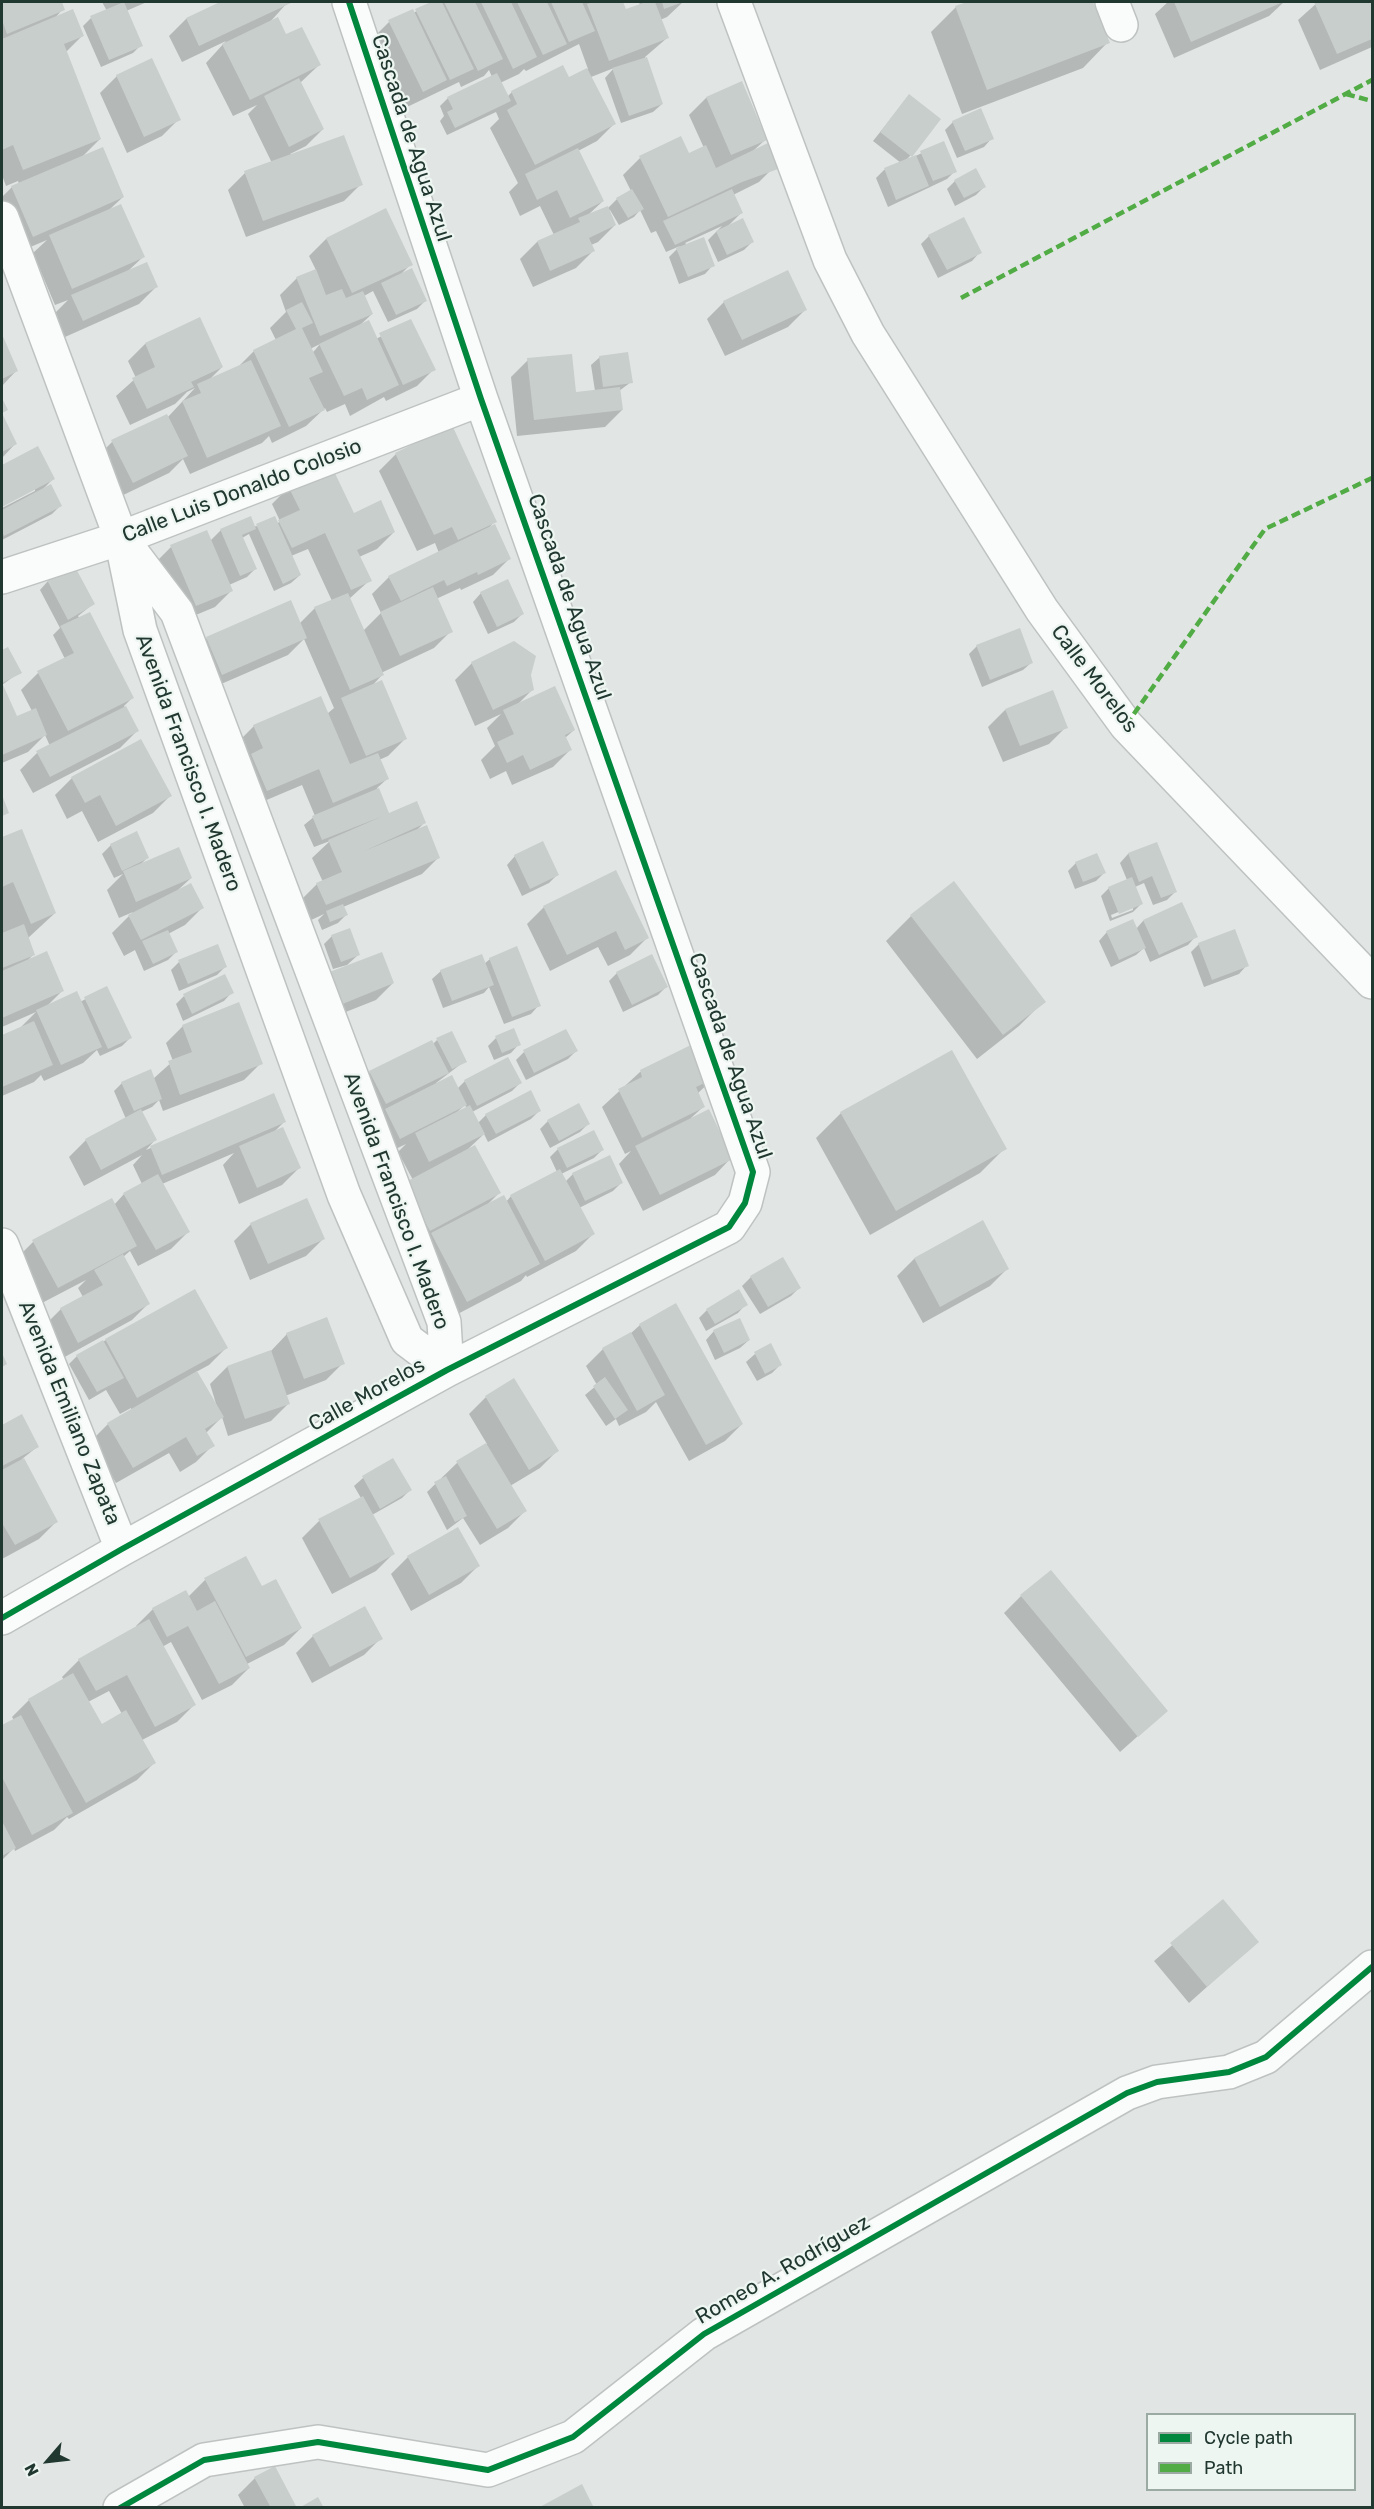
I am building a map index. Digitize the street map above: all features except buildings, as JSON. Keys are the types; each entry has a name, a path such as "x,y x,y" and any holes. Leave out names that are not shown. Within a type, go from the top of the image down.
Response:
{"street":[{"name":"Cascada de Agua Azul","path":"348,2 481,399 753,1172 745,1203"},
{"name":"Calle Morelos","path":"734,2 830,260 868,334 1042,610 1126,725 1372,982"},
{"name":"Avenida Francisco I. Madero","path":"2,218 121,538 140,630 344,1195 407,1340 447,1370"},
{"name":"Calle Luis Donaldo Colosio","path":"2,577 121,538 481,399"},
{"name":"Avenida Francisco I. Madero","path":"121,538 177,612 444,1322 447,1370"},
{"name":"Calle Morelos","path":"2,1618 122,1548 447,1370 729,1227 745,1203"},
{"name":"Avenida Emiliano Zapata","path":"2,1245 122,1548"},
{"name":"Romeo A. Rodríguez","path":"120,2508 204,2460 318,2442 488,2470 573,2437 704,2334 1127,2093 1157,2082 1229,2072 1266,2056 1372,1967"}],"marked path":[{"path":"961,298 1372,80"},
{"path":"1346,94 1372,101"},
{"path":"1126,725 1265,529 1372,478"}],"cycle path":[{"path":"2,1618 122,1549 447,1370 729,1227 745,1203 753,1172 481,399 349,2"},
{"path":"120,2508 204,2460 318,2442 488,2470 573,2437 704,2334 1127,2093 1157,2082 1229,2072 1266,2057 1372,1967"}]}
